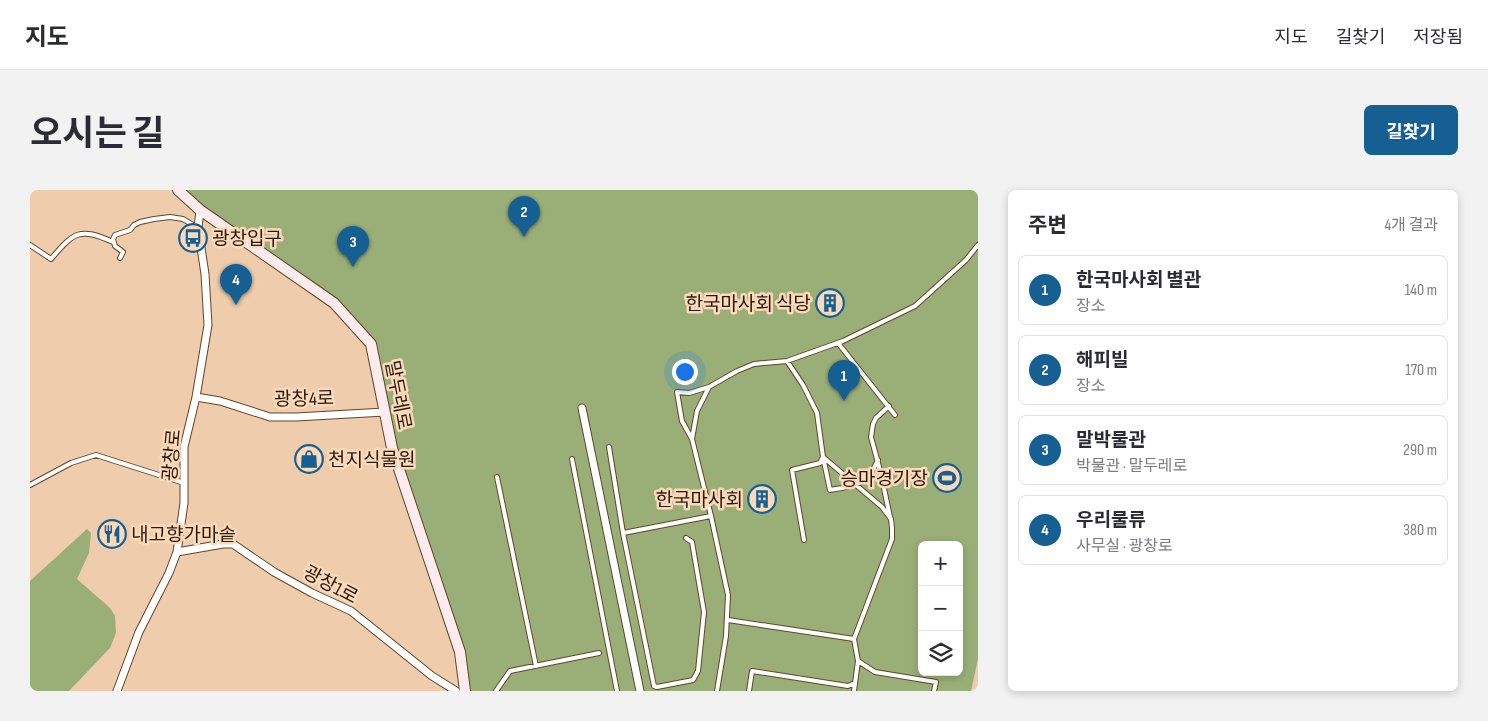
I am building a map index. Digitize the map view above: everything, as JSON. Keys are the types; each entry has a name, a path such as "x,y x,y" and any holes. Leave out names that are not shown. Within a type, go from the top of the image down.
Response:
{"street":[{"name":"말두레로","path":"178,190 200,210 334,303 371,344 392,448 460,652 465,691"},
{"name":"광창로","path":"117,691 139,632 170,573 177,552 184,503 184,447 196,397 208,325 205,274 198,228 200,210"},
{"name":"광창4로","path":"196,397 220,401 270,417 385,412"},
{"path":"582,408 640,691"},
{"name":"광창1로","path":"177,552 233,544 274,572 312,593 351,611 432,676 456,691"}],"lane":[{"path":"113,242 116,235 130,230 140,222 154,219 170,217 183,219 198,228"},
{"path":"30,245 51,259 68,239 77,234 96,235 113,242 123,252 120,258"},
{"path":"717,691 728,620 728,595 692,439 682,421 677,392 689,393 709,387 736,371 754,364 786,361 838,342 915,306 966,260 978,245"},
{"path":"838,342 895,414"},
{"path":"786,361 803,385 817,413 830,490 856,486 872,472 878,460"},
{"path":"692,439 698,411 709,387"},
{"path":"854,691 858,661 854,639 892,539 891,520 871,437 873,424 880,413 889,406"},
{"path":"609,446 623,534 654,686 657,687 694,680 698,671 704,612 692,542 686,538"},
{"path":"30,485 71,463 96,454 184,483"},
{"path":"823,457 882,508 891,520"},
{"path":"804,540 792,470 820,463 823,457"},
{"path":"572,459 617,691"},
{"path":"497,477 536,666"},
{"path":"623,534 711,516"},
{"path":"728,620 854,639"},
{"path":"496,691 510,671 599,653"},
{"path":"858,661 875,672 936,682 934,691"},
{"path":"748,691 752,671 848,686 855,683"}],"green space":[{"path":"185,190 978,190 978,659 971,691 468,691 462,650 397,446 377,345 358,323 216,218"},
{"path":"87,529 91,533 89,553 77,579 110,608 115,616 116,633 110,648 69,691 30,691 30,581"}],"place":[{"name":"해피빌","path":"524,237"},
{"name":"광창입구","path":"193,238"},
{"name":"말박물관","path":"353,267"},
{"name":"한국마사회 식당","path":"830,303"},
{"name":"우리물류","path":"236,305"},
{"name":"한국마사회 별관","path":"844,401"},
{"name":"천지식물원","path":"309,459"},
{"name":"승마경기장","path":"947,478"},
{"name":"한국마사회","path":"762,499"},
{"name":"내고향가마솥","path":"112,534"}]}
